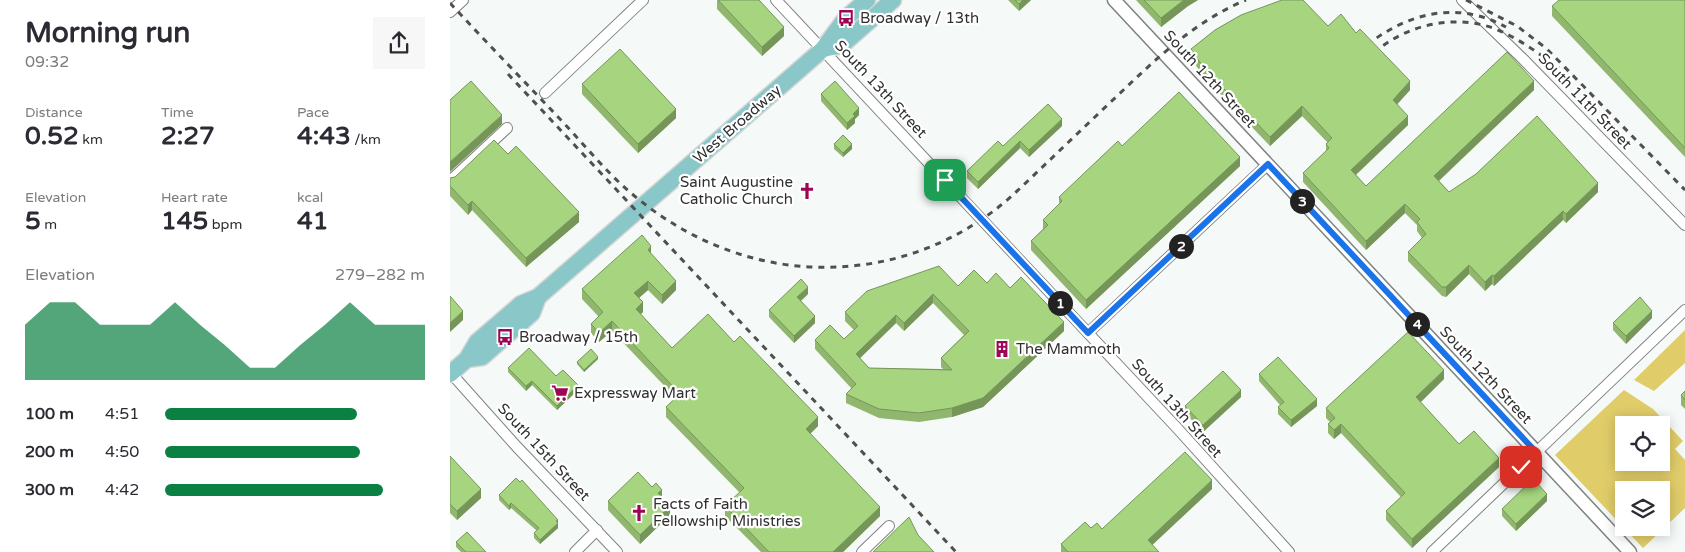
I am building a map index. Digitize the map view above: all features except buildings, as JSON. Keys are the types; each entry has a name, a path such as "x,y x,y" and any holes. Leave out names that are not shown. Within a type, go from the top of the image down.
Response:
{"main road":[{"name":"West Broadway","path":"450,373 467,359 482,357 532,313 538,297 823,49 846,18 867,0"},
{"name":"West Broadway","path":"823,49 842,45 893,0"}],"street":[{"path":"450,12 463,0"},
{"path":"545,92 643,0"},
{"name":"South 13th Street","path":"776,0 1088,333 1289,552"},
{"name":"South 12th Street","path":"1114,0 1630,552"},
{"name":"South 11th Street","path":"1462,0 1523,59 1685,225"},
{"path":"450,181 507,128"},
{"path":"1088,333 1268,164"},
{"path":"1432,552 1685,310"},
{"name":"South 15th Street","path":"450,373 617,552"},
{"path":"862,552 889,526"},
{"path":"575,552 597,530"}],"shaded area":[{"path":"1685,330 1685,363 1654,391 1634,380"},
{"path":"1624,390 1653,409 1660,416 1615,416 1615,471 1670,471 1670,427 1683,441 1675,449 1685,460 1685,508 1670,522 1670,481 1615,481 1615,518 1555,455"},
{"path":"1632,536 1656,536 1643,548"}],"railway":[{"path":"450,3 612,176 656,212 682,229 738,254 768,262 830,267 861,265 903,256 944,241 981,220 1015,193 1177,42 1210,19 1246,0"},
{"path":"1466,0 1517,26 1547,49 1685,190"},
{"path":"1367,45 1399,25 1416,18 1434,14 1451,12 1469,14 1488,19 1506,27"},
{"path":"1374,53 1386,43 1415,29 1446,22 1462,22 1478,24 1502,32 1527,46 1559,68"},
{"path":"508,74 956,552"}],"place":[{"name":"Broadway / 13th","path":"846,18"},
{"name":"Saint Augustine Catholic Church","path":"807,191"},
{"name":"Broadway / 15th","path":"505,337"},
{"name":"The Mammoth","path":"1002,349"},
{"name":"Expressway Mart","path":"560,393"},
{"name":"Facts of Faith Fellowship Ministries","path":"639,513"}],"route":[{"path":"945,180 1088,333 1268,164 1536,452 1521,467"}]}
